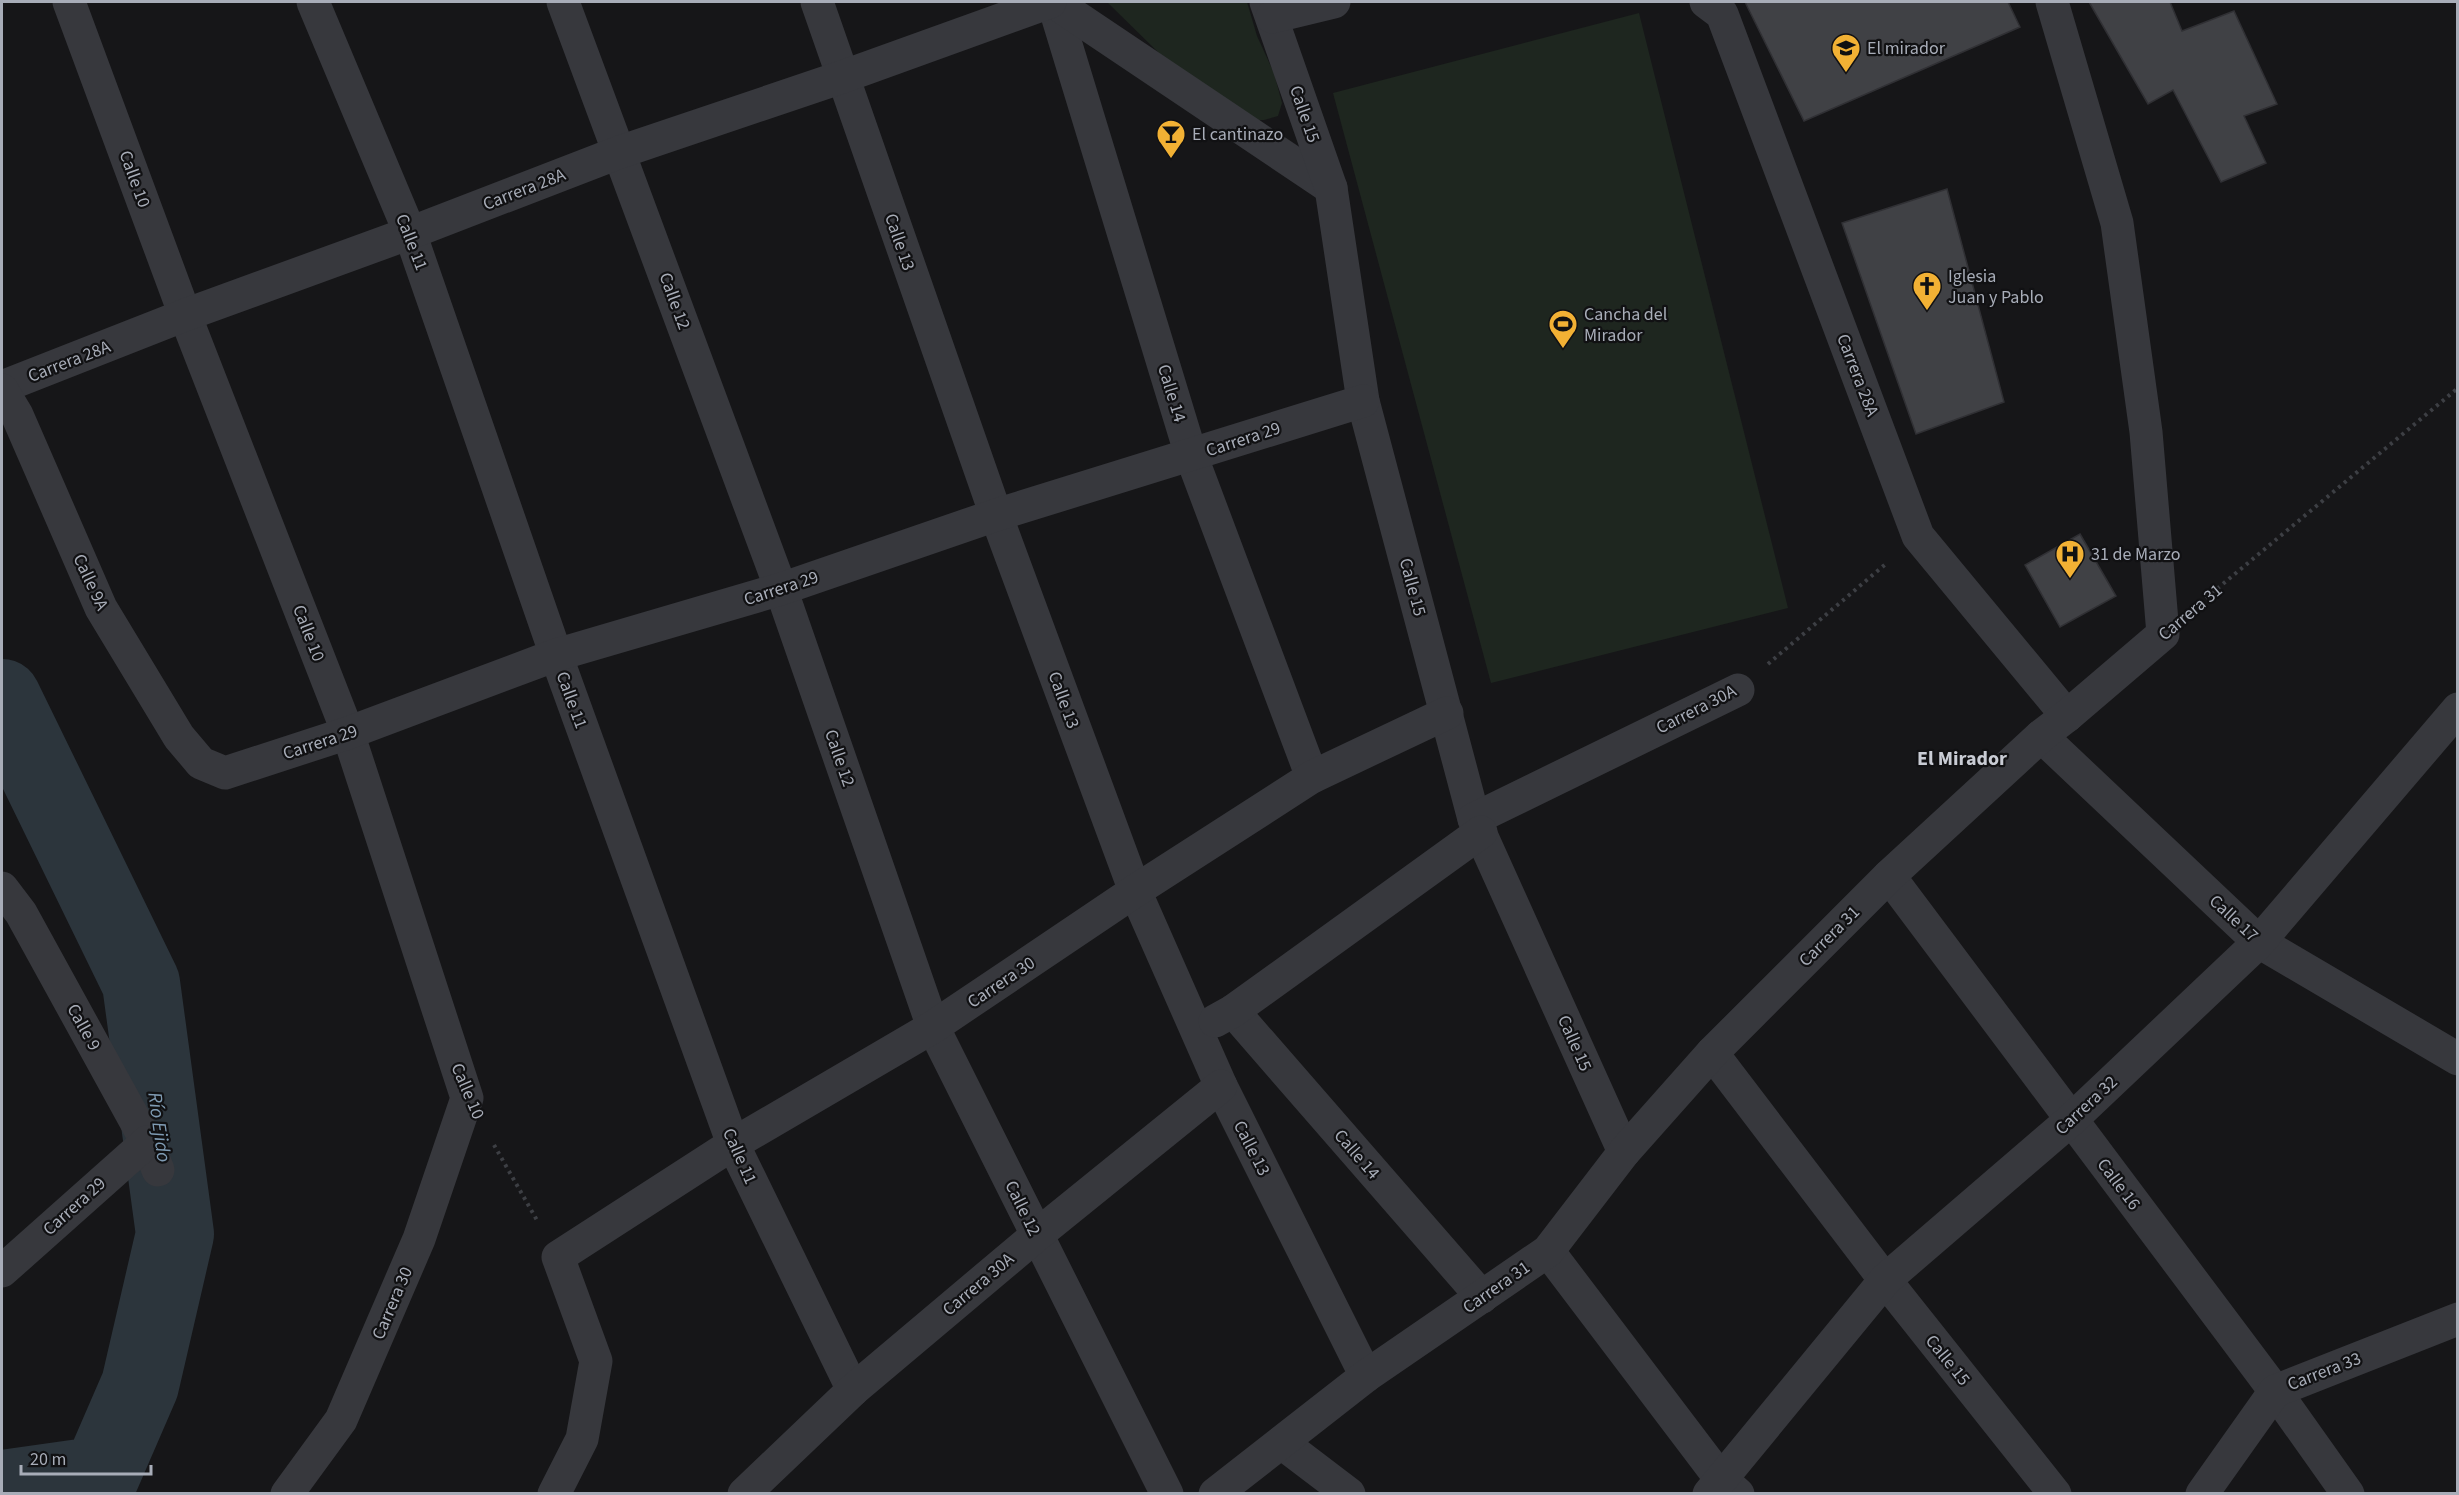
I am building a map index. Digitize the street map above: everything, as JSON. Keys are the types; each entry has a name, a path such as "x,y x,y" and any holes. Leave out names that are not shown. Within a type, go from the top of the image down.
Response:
{"street":[{"name":"Calle 10","path":"69,2 185,315 348,734 467,1098"},
{"name":"Calle 11","path":"313,2 410,234 556,655 733,1144 853,1390"},
{"name":"Calle 12","path":"563,2 781,589 933,1028 1167,1494"},
{"name":"Calle 13","path":"817,2 996,515 1135,891 1221,1086 1366,1376"},
{"name":"Carrera 28A","path":"2,388 185,315 410,234 620,152 842,77 1052,2"},
{"path":"1052,2 1330,188"},
{"name":"Calle 14","path":"1052,2 1191,455 1312,777"},
{"path":"1269,9 1334,2"},
{"name":"Carrera 28A","path":"1706,2 1722,14 1918,536 2067,716"},
{"path":"2052,2 2117,223 2146,432 2163,634"},
{"name":"Calle 15","path":"1269,9 1330,188 1363,401 1477,825 1624,1152"},
{"name":"Calle 9A","path":"2,388 17,415 101,608 179,736 201,763"},
{"name":"Carrera 29","path":"201,763 225,772 348,734 556,655 781,589 996,515 1363,401"},
{"name":"Carrera 31","path":"1215,1494 1366,1376 1548,1251 1624,1152 1712,1053 1889,876 2041,736 2163,634"},
{"name":"Carrera 30A","path":"1198,1031 1233,1011 1477,825 1738,690"},
{"name":"Carrera 32","path":"1722,1488 1885,1280 2071,1120 2259,942 2457,709"},
{"name":"Carrera 30","path":"558,1257 733,1144 933,1028 1135,891 1312,777 1447,714"},
{"name":"Calle 17","path":"2041,736 2259,942 2457,1059"},
{"name":"Calle 16","path":"1889,876 2275,1391 2348,1494"},
{"name":"Calle 9","path":"8,911 152,1156"},
{"name":"Calle 14","path":"1233,1011 1482,1297"},
{"name":"Calle 15","path":"1712,1053 1885,1280 2055,1494"},
{"name":"Carrera 30A","path":"744,1494 853,1390 1036,1235 1221,1086"},
{"name":"Carrera 30","path":"287,1494 341,1420 419,1239 467,1098"},
{"name":"Carrera 29","path":"2,1271 152,1156"},
{"path":"1548,1251 1722,1488"},
{"path":"554,1494 582,1439 596,1361 558,1257"},
{"name":"Carrera 33","path":"2202,1494 2275,1391 2457,1319"},
{"path":"1282,1443 1349,1494"}],"path":[{"name":"Carrera 31","path":"2163,634 2457,388"},
{"name":"Carrera 30A","path":"1738,690 1918,536"},
{"name":"Calle 10","path":"467,1098 558,1257"}],"shaded area":[{"path":"1107,2 1247,2 1257,36 1274,73 1282,103 1278,116 1253,120 1160,54"},
{"name":"Cancha del Mirador","path":"1639,13 1788,608 1491,683 1333,93"}],"building":[{"name":"El mirador","path":"1745,2 2008,2 2020,27 1804,121"},
{"path":"2089,2 2170,2 2182,31 2234,11 2277,104 2244,116 2266,163 2221,182 2173,90 2148,104"},
{"name":"Iglesia Juan y Pablo","path":"1947,189 2004,402 1916,434 1842,223"},
{"name":"31 de Marzo","path":"2080,534 2116,596 2060,627 2025,565"}],"waterway":[{"name":"Río Ejido","path":"2,698 141,983 175,1234 140,1385 101,1475 2,1489"}],"place":[{"name":"El mirador","path":"1846,74"},
{"name":"El cantinazo","path":"1171,160"},
{"name":"Iglesia Juan y Pablo","path":"1927,312"},
{"name":"Cancha del Mirador","path":"1563,350"},
{"name":"31 de Marzo","path":"2070,580"}],"district":[{"name":"El Mirador","path":"1962,758"}]}
